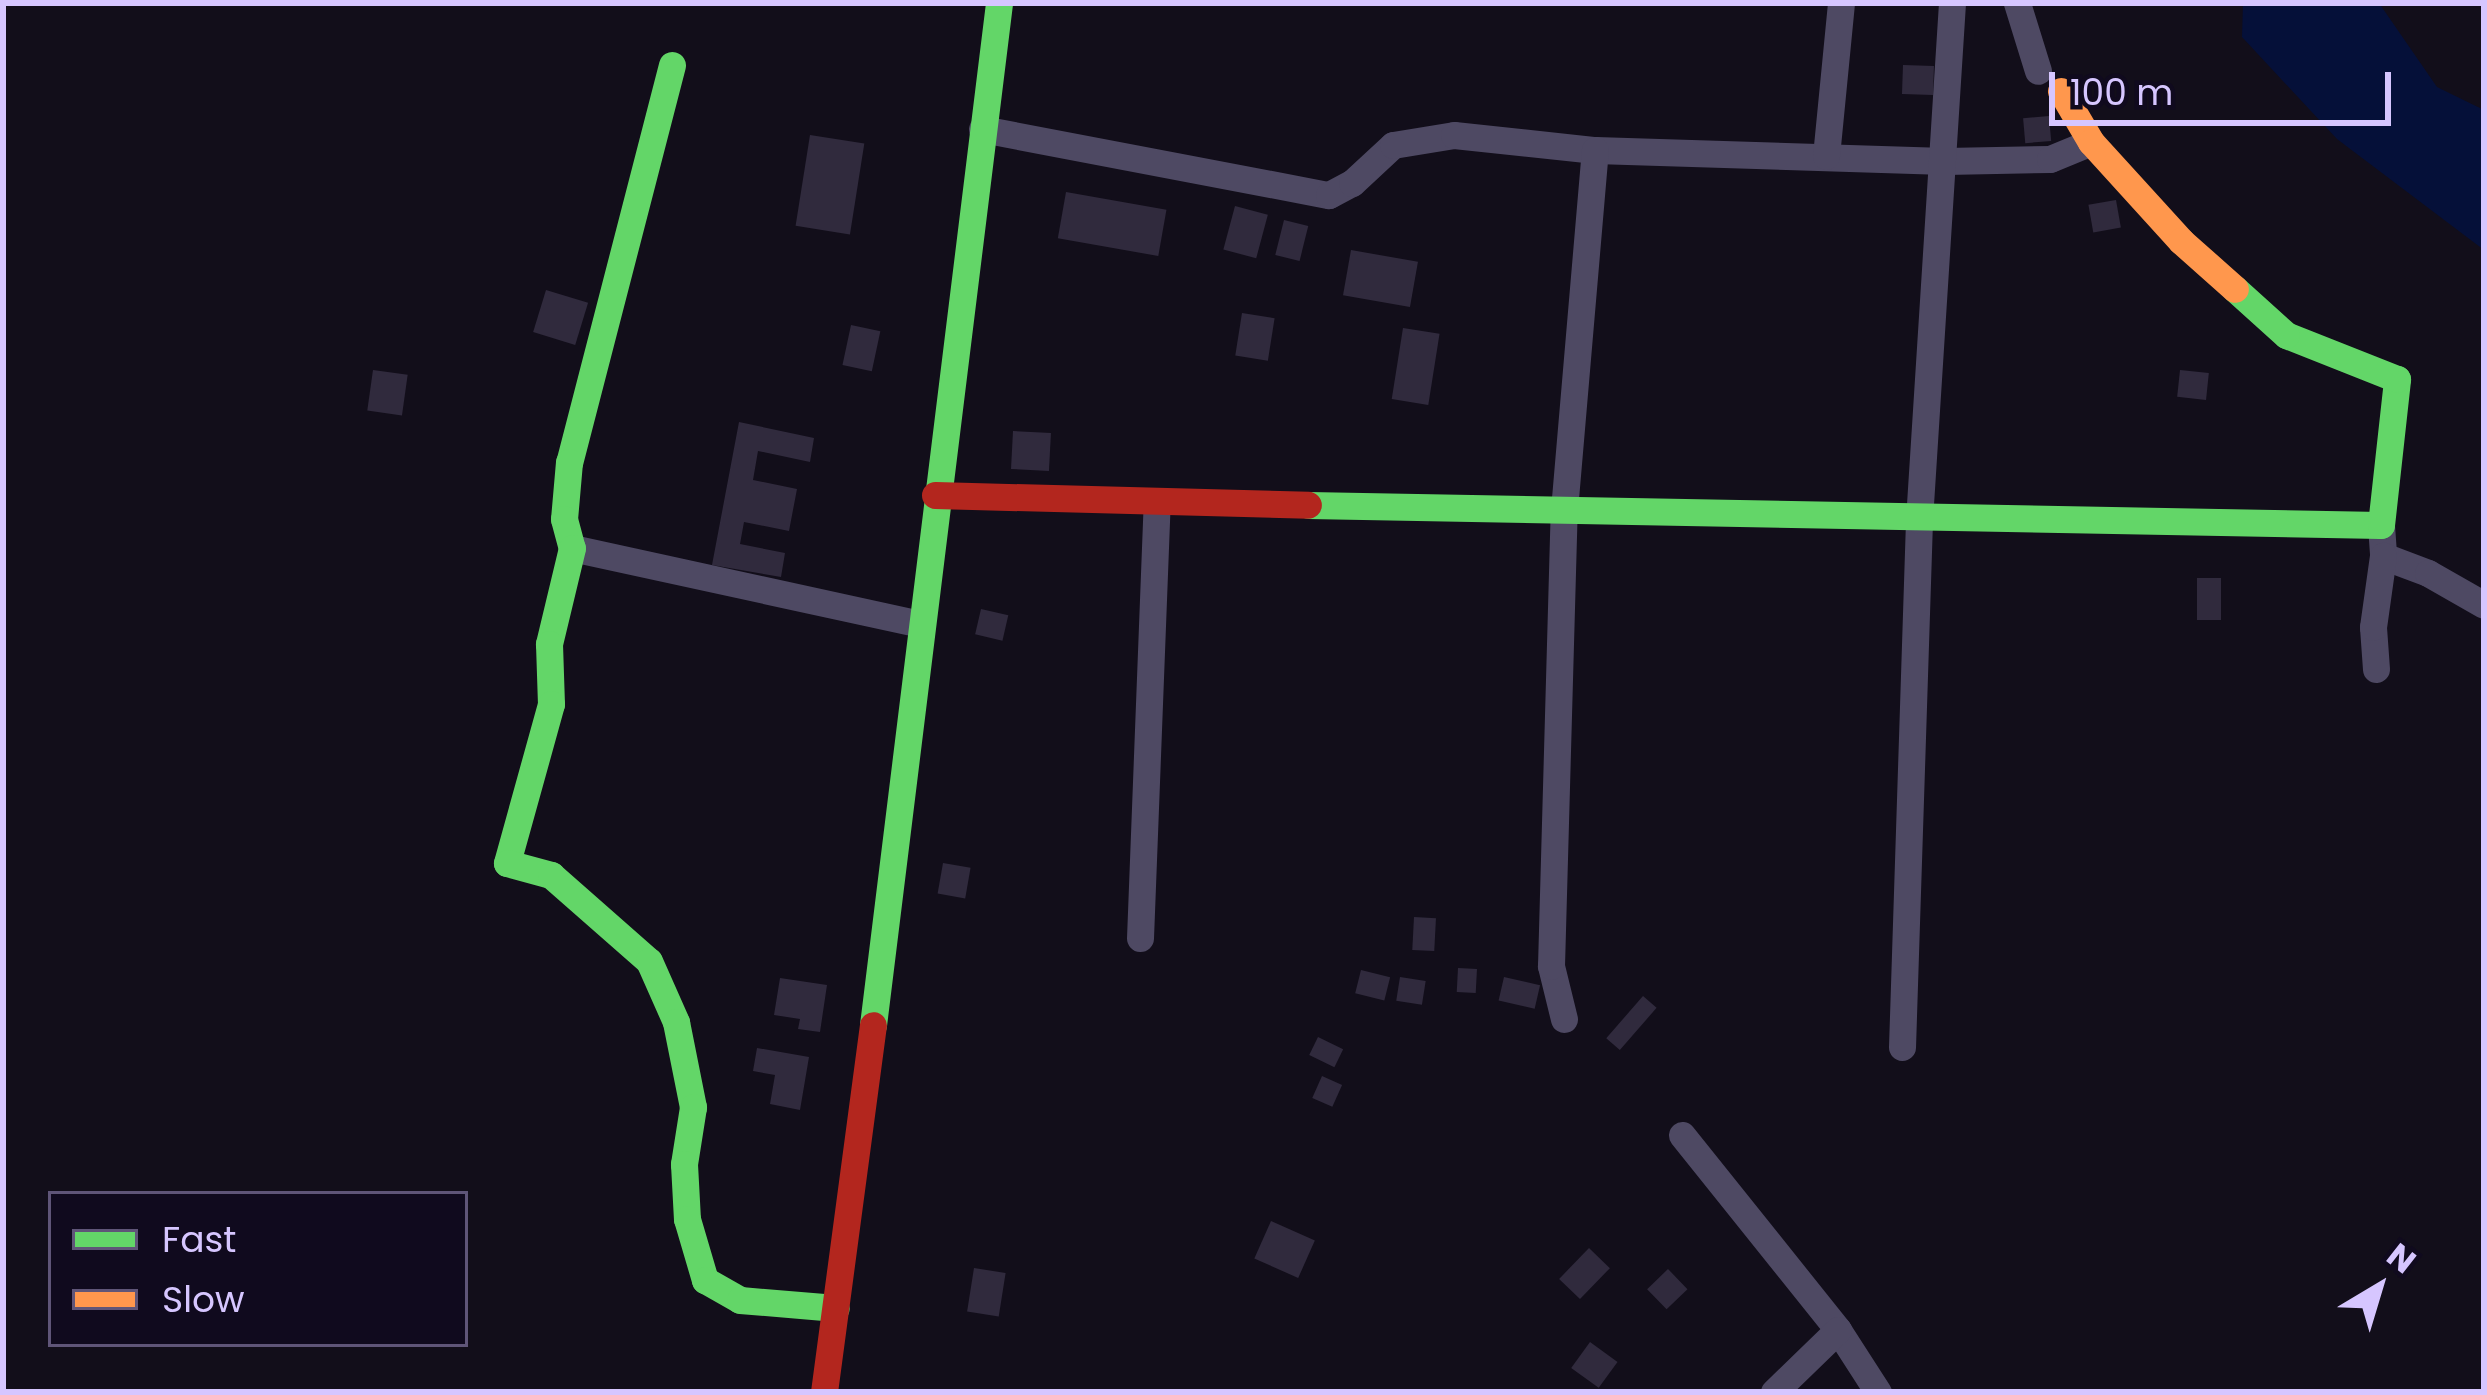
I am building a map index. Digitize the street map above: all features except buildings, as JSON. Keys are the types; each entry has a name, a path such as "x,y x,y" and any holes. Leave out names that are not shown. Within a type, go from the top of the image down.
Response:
{"street":[{"path":"824,1392 903,805 935,495 999,3"},
{"path":"1826,155 1841,3"},
{"path":"1901,1047 1919,520 1952,3"},
{"path":"2017,3 2038,71"},
{"path":"673,65 569,462 564,519 572,548 549,644 550,704 507,863 551,875 650,962 676,1022 693,1107 684,1165 687,1219 705,1280 740,1300 836,1308"},
{"path":"2061,91 2091,142 2181,242 2286,335 2397,379 2381,525 2384,556 2373,626 2375,668"},
{"path":"982,129 1329,195 1393,145 1478,136 1595,150 1945,161 2050,159 2091,142"},
{"path":"1564,1019 1551,966 1564,510 1595,150"},
{"path":"935,495 1919,520 2147,517 2381,525"},
{"path":"1140,938 1157,501"},
{"path":"572,548 920,624"},
{"path":"2384,556 2428,573 2484,605"},
{"path":"1682,1135 1838,1330 1878,1392"},
{"path":"1774,1392 1838,1330"}],"water":[{"path":"2243,3 2379,3 2437,87 2484,110 2484,250 2337,139 2242,37"}],"traffic: fast":[{"path":"873,1025 999,3"},
{"path":"672,65 569,462 564,519 572,548 549,644 551,704 507,863 551,875 649,961 676,1022 693,1107 684,1164 687,1219 705,1280 740,1300 836,1308"},
{"path":"1308,505 2381,525 2397,379 2286,335 2235,289"}],"traffic: slow":[{"path":"2061,91 2091,142 2181,241 2235,289"}],"traffic: jam":[{"path":"935,495 1308,505"},
{"path":"824,1392 873,1025"}]}
